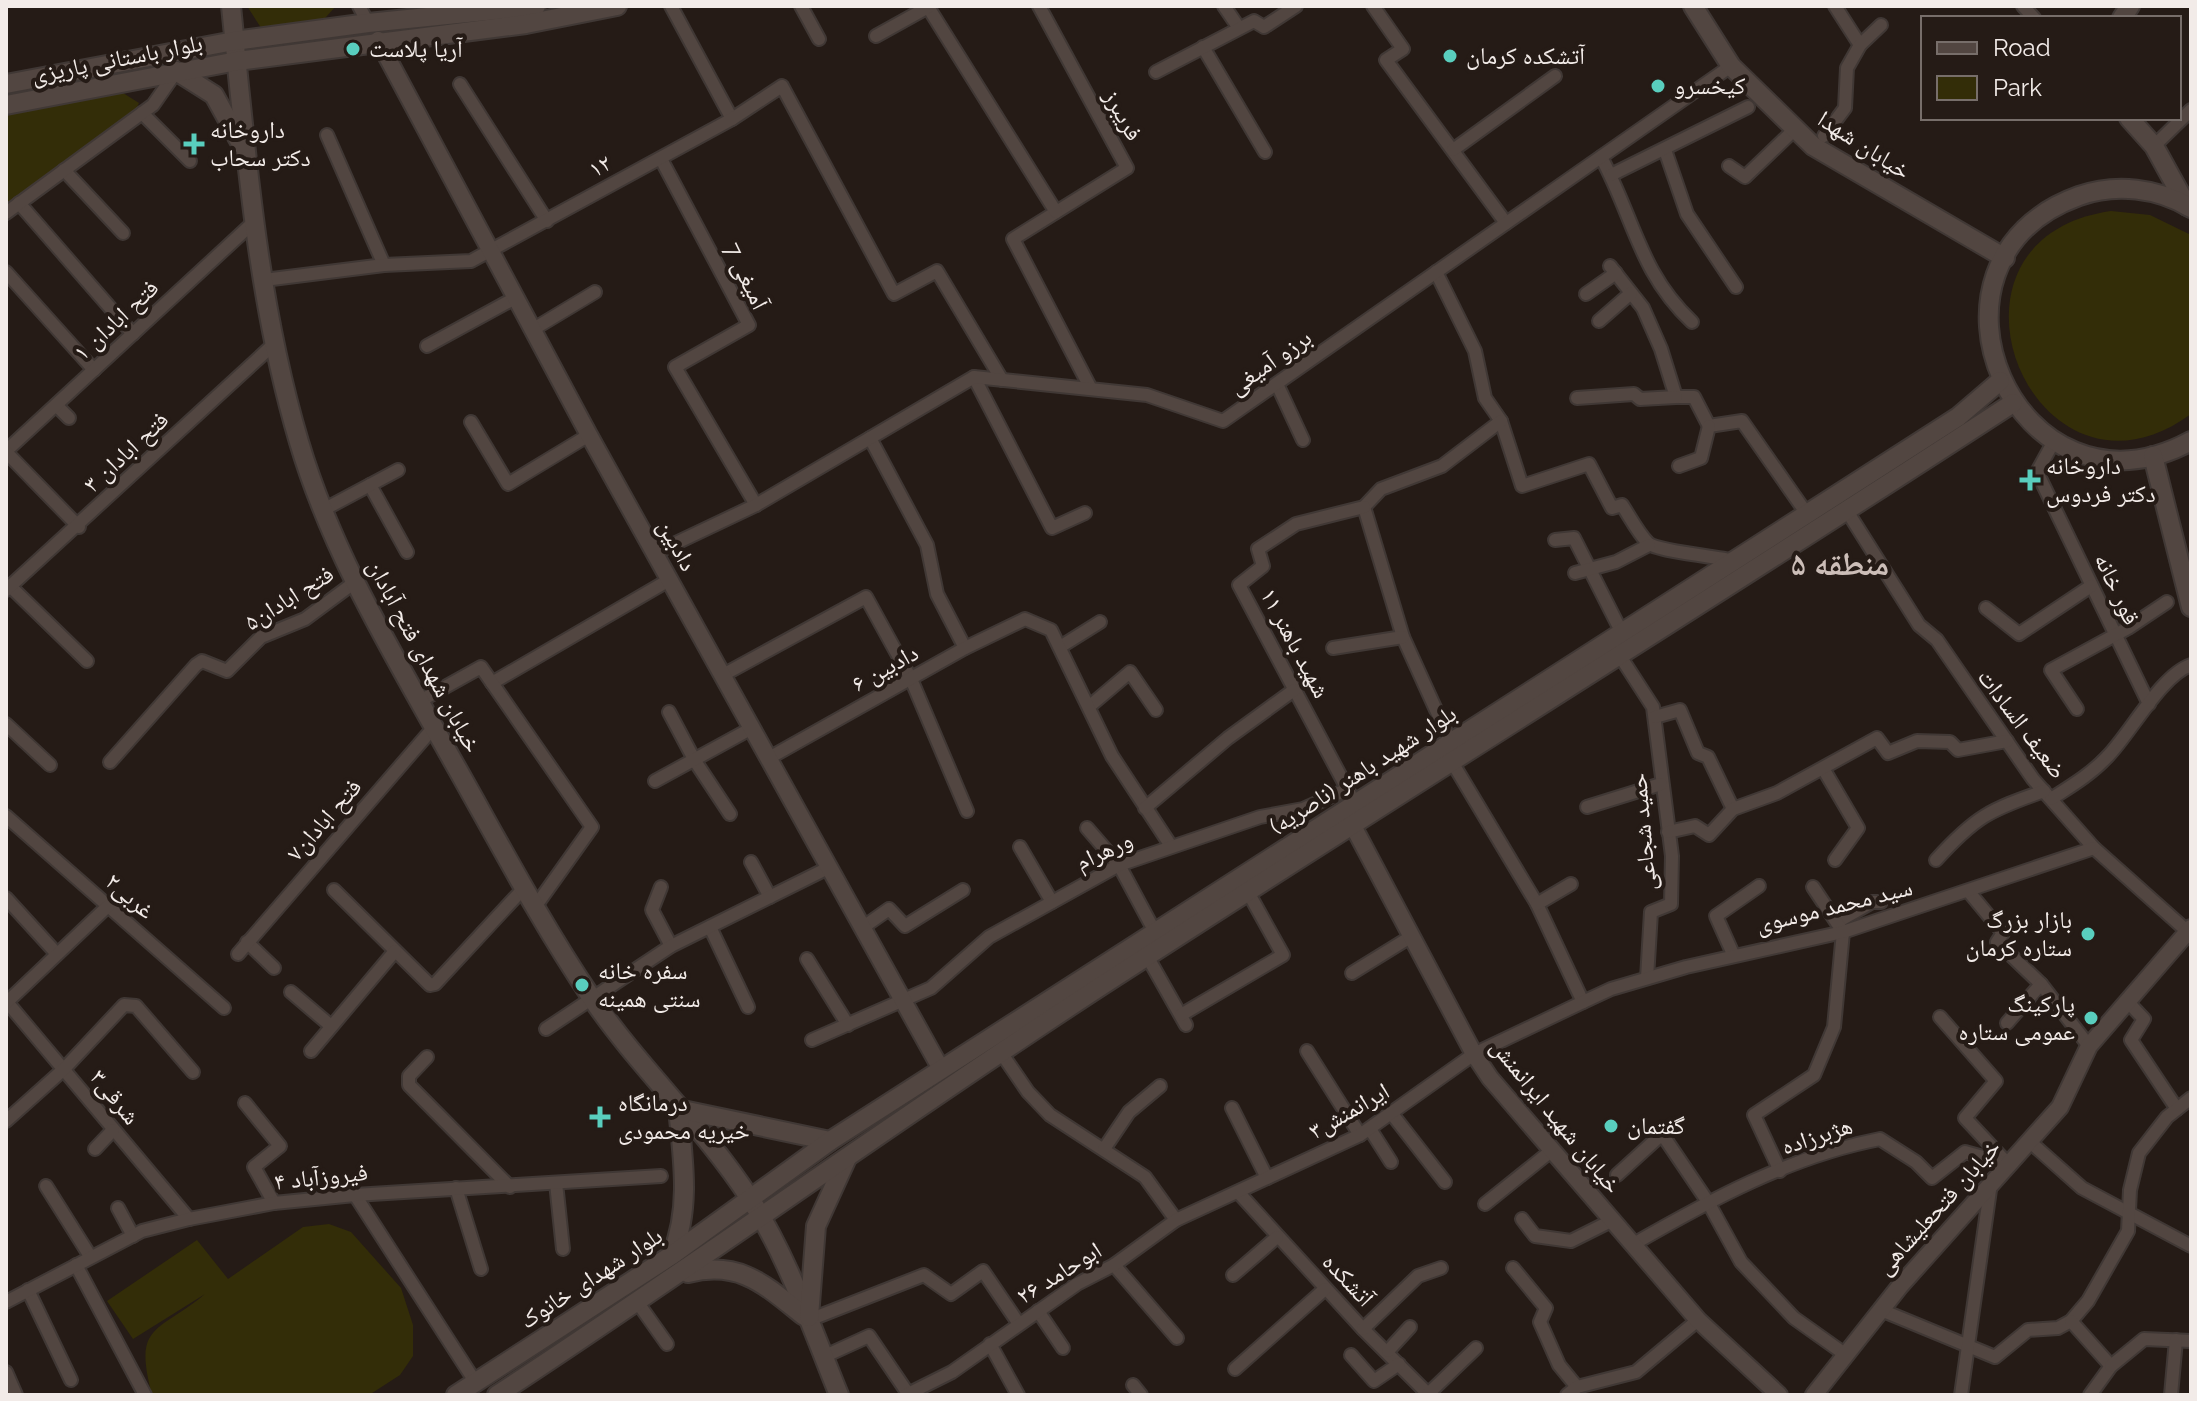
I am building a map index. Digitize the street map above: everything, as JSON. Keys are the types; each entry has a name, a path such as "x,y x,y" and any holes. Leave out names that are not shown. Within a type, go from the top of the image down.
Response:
{"main road":[{"name":"خیابان شهدای فتح آبادان","path":"231,6 255,221 274,344 300,444 323,510 355,582 434,727 535,907 591,998 678,1109 715,1150 749,1197 809,1320 839,1395"},
{"name":"بلوار باستانی پاریزی","path":"6,84 363,14 536,6"},
{"name":"بلوار باستانی پاریزی","path":"6,105 237,61 617,6"},
{"name":"خیابان شهدا","path":"1693,6 1731,66 1813,146 2005,258"},
{"path":"173,52 176,72 194,79 214,95 247,157"},
{"path":"2131,120 2154,146 2189,207"},
{"path":"2189,207 2166,196 2132,190 2083,195 2039,218 2005,258 1994,284 1988,316 1990,349 2000,381 2031,424 2054,441 2100,458 2153,456 2191,441"},
{"name":"بلوار شهید باهنر (ناصریه)","path":"760,1216 1147,956 1452,762 1574,675 1622,633 1958,417 2000,381"},
{"name":"بلوار شهید باهنر (ناصریه)","path":"749,1197 830,1141 1155,932 1352,796 1574,675 1620,656 2013,403"},
{"path":"2153,456 2191,607"},
{"path":"672,1255 679,1237 684,1202 678,1109 830,1141"},
{"path":"809,1320 816,1226 851,1152"},
{"name":"بلوار شهدای خانوک","path":"456,1395 672,1255 749,1197"},
{"name":"بلوار شهدای خانوک","path":"506,1393 680,1275 760,1216"},
{"path":"680,1275 713,1267 737,1272 761,1282 809,1320"}],"street":[{"path":"671,6 732,119"},
{"path":"801,6 819,39"},
{"path":"900,6 907,19"},
{"path":"876,36 929,6 1056,212"},
{"name":"فریبرز","path":"1039,6 1127,168 1013,239 1091,389"},
{"path":"1224,6 1239,28"},
{"path":"1156,72 1254,21 1264,27 1296,6"},
{"path":"1373,6 1403,49 1386,60 1506,223"},
{"path":"1835,6 1860,45"},
{"path":"1824,136 1845,108 1847,68 1860,45 1881,25"},
{"name":"دادبین","path":"378,40 589,435 941,1069"},
{"path":"1203,47 1265,152"},
{"name":"برزو آمیغی","path":"974,377 1147,395 1223,421 1731,66"},
{"path":"6,213 153,105 176,72"},
{"path":"1453,150 1555,76"},
{"path":"460,84 547,221"},
{"name":"۱۲","path":"264,280 384,265 471,261 661,159 732,119 782,86 894,294 937,271 1002,380"},
{"path":"1611,175 1748,107"},
{"path":"142,113 190,161"},
{"path":"2154,146 2181,120"},
{"path":"1729,166 1745,177 1795,129"},
{"path":"327,135 384,265"},
{"path":"1665,150 1687,214 1736,287"},
{"path":"1601,157 1642,256 1671,303 1692,322"},
{"name":"آمیغی 7","path":"661,159 749,325 675,367 756,505"},
{"path":"64,170 123,233"},
{"path":"19,203 133,334"},
{"name":"فتح ابادان ۱","path":"6,452 255,221"},
{"path":"1586,294 1613,270 1643,308 1676,397"},
{"path":"6,272 94,370"},
{"path":"1436,272 1475,351 1485,398 1501,421 1522,486 1589,464 1612,508 1622,505 1649,545"},
{"path":"1643,308 1661,286"},
{"path":"532,330 595,292"},
{"path":"1599,321 1631,293"},
{"path":"427,346 515,298"},
{"name":"فتح ابادان ۳","path":"8,588 79,527 274,344"},
{"path":"655,553 756,505 974,377 1052,528 1085,513"},
{"path":"1277,384 1303,440"},
{"path":"1577,398 1634,394 1640,399 1694,397 1709,426 1701,458 1679,466"},
{"path":"56,405 69,418"},
{"path":"1451,743 1403,637 1364,507 1381,489 1442,466 1501,421"},
{"path":"1709,426 1742,421 1807,514"},
{"path":"471,422 508,484 589,435"},
{"path":"870,438 927,545 937,594 965,648"},
{"name":"قور خانه","path":"2054,441 2037,472 2149,704"},
{"path":"6,452 79,527"},
{"path":"323,510 398,470"},
{"path":"370,485 407,552"},
{"name":"شهید باهنر ۱۱","path":"1352,796 1239,585 1263,566 1258,549 1296,524 1364,507"},
{"name":"ضعیف السادات","path":"1847,511 1919,625 1937,640 2047,795 2094,848 2189,929"},
{"path":"1555,540 1574,538 1622,633"},
{"path":"1575,573 1649,545 1677,553 1693,551 1736,561"},
{"path":"492,683 669,580"},
{"name":"فتح ابادان۵","path":"110,762 196,665 202,661 227,671 261,637 305,619 355,582"},
{"path":"1986,608 2019,634 2091,586"},
{"path":"8,588 87,661"},
{"path":"723,675 866,597 911,679 967,811"},
{"path":"2077,709 2051,670 2114,636 2167,602"},
{"name":"دادبین ۶","path":"769,758 965,648 1025,619 1051,630 1060,647"},
{"path":"1100,622 1060,647 1091,705 1112,756 1171,846"},
{"path":"1333,648 1403,637"},
{"path":"1620,656 1653,707 1655,717 1680,710 1698,753 1708,757 1733,809"},
{"path":"1936,860 1970,823 2003,805 2047,795 2086,777 2109,755 2149,704 2183,668 2191,665"},
{"path":"420,701 481,667 592,827 535,907"},
{"path":"1091,705 1130,672 1156,710"},
{"path":"1145,808 1228,738 1294,690"},
{"path":"669,712 695,761 730,814"},
{"name":"حمید شجاعی","path":"1647,978 1651,912 1671,904 1668,832 1655,717"},
{"path":"6,724 50,765"},
{"name":"فتح ابادان۷","path":"238,954 434,727"},
{"path":"655,781 752,728"},
{"path":"1668,832 1695,826 1709,835 1733,809 1777,793 1824,770 1877,738 1888,753 1909,743 1932,739 1950,742 1958,750 2007,741"},
{"path":"1452,762 1537,904 1583,1002"},
{"path":"1824,770 1858,828 1835,860"},
{"path":"1587,807 1661,784"},
{"name":"ورهرام","path":"812,1040 904,1003 931,988 989,937 1119,865 1260,817 1352,796"},
{"name":"غربی۲","path":"6,816 224,1008"},
{"name":"خیابان شهید ایرانمنش","path":"1353,826 1474,1054 1551,1151 1698,1320 1779,1395"},
{"path":"1087,828 1119,865 1155,932"},
{"path":"1020,847 1052,902"},
{"name":"سید محمد موسوی","path":"1583,1002 1647,978 1969,892 2094,848"},
{"path":"751,862 770,897"},
{"path":"546,1029 671,946 828,868"},
{"path":"1537,904 1571,884"},
{"path":"1733,954 1716,916 1759,886"},
{"path":"661,887 652,910 671,946"},
{"path":"1780,1171 1754,1115 1814,1075 1834,1027 1840,927 1813,887"},
{"path":"334,890 425,984 435,984 524,888"},
{"path":"862,928 889,909 905,926 963,890"},
{"path":"1147,956 1184,1020 1283,955 1248,892"},
{"path":"1969,892 2003,933 1997,942 2041,984 2089,1046"},
{"path":"6,898 57,954"},
{"path":"1840,927 1872,902 1881,902"},
{"path":"7,1002 108,906"},
{"path":"710,927 748,1007"},
{"name":"خیابان فتحعلیشاهی","path":"1814,1395 1881,1310 2060,1107 2089,1046 2189,929"},
{"path":"1352,973 1412,936"},
{"path":"247,942 274,968"},
{"path":"311,1051 395,951"},
{"path":"807,959 848,1025"},
{"path":"2007,1023 2041,984"},
{"path":"291,992 331,1026"},
{"path":"2127,1001 2144,1019 2131,1040 2177,1109"},
{"name":"شرقی۳","path":"7,1002 189,1219"},
{"name":"ایرانمنش۳","path":"1238,1192 1365,1132 1474,1054 1583,1002"},
{"path":"6,1121 64,1069 124,1005 136,1006 193,1072"},
{"path":"1940,1017 1996,1081 1965,1118 2008,1164"},
{"path":"1307,1051 1365,1132 1391,1162"},
{"path":"1002,1054 1028,1092 1050,1115 1145,1177 1176,1220"},
{"path":"427,1057 409,1076 409,1085 510,1187"},
{"path":"1104,1149 1129,1112 1160,1086"},
{"path":"1881,1310 1995,1357 2028,1330 2058,1328 2071,1321 2088,1301 2128,1231 2130,1190 2139,1153 2177,1109 2191,1098"},
{"path":"245,1103 280,1146 254,1167 274,1203"},
{"path":"1232,1108 1267,1178"},
{"path":"1392,1114 1445,1182"},
{"path":"95,1149 113,1130"},
{"path":"1617,1175 1662,1134 1708,1202 1741,1262 1794,1318 1846,1355"},
{"name":"هژبرزاده","path":"1632,1245 1708,1202 1838,1147 1880,1139 1916,1162 1932,1178 1965,1152 2008,1164"},
{"path":"2029,1141 2082,1188 2191,1246"},
{"path":"1485,1204 1551,1151"},
{"name":"فیروزآباد ۴","path":"6,1302 133,1236 189,1219 274,1203 355,1195 661,1176"},
{"path":"556,1183 563,1249"},
{"path":"46,1186 90,1256"},
{"path":"456,1188 481,1269"},
{"path":"1961,1395 1990,1190"},
{"name":"ابوحامد ۲۶","path":"908,1395 952,1372 1077,1284 1114,1265 1176,1220 1238,1192"},
{"name":"آتشکده","path":"1238,1192 1325,1289 1429,1395"},
{"path":"355,1195 476,1383"},
{"path":"118,1208 133,1236"},
{"path":"1522,1219 1535,1236 1571,1241 1611,1221"},
{"path":"1233,1275 1277,1237"},
{"path":"76,1265 145,1395"},
{"path":"1114,1265 1177,1338"},
{"path":"1363,1329 1418,1276 1441,1268"},
{"path":"1513,1268 1546,1308 1540,1322 1572,1391 1636,1372 1698,1320"},
{"path":"809,1320 924,1275 951,1294 983,1271 1019,1324"},
{"path":"1235,1369 1325,1289"},
{"path":"28,1290 71,1380"},
{"path":"638,1303 667,1344"},
{"path":"1038,1311 1063,1348"},
{"path":"2071,1321 2111,1366"},
{"path":"1388,1351 1410,1327"},
{"path":"823,1357 869,1336 908,1395"},
{"path":"2090,1395 2111,1366 2144,1339 2191,1341"},
{"path":"2171,1395 2176,1340"},
{"path":"990,1344 1018,1395"},
{"path":"1429,1395 1476,1348"},
{"path":"1351,1355 1374,1381 1399,1364"},
{"path":"6,1372 16,1395"}],"green space":[{"path":"247,6 336,6 317,27 265,34"},
{"path":"123,93 139,103 135,111 6,204 6,115"},
{"path":"2111,211 2150,215 2191,235 2191,414 2134,439 2085,435 2045,408 2019,366 2009,318 2019,271 2052,232"},
{"path":"329,1224 351,1232 401,1288 413,1325 413,1356 400,1375 369,1395 152,1395 146,1354 153,1332 205,1294 133,1339 107,1301 197,1240 228,1279 303,1227"}],"place":[{"name":"آریا پلاست","path":"353,49"},
{"name":"آتشکده کرمان","path":"1450,56"},
{"name":"کیخسرو","path":"1658,86"},
{"name":"داروخانه دکتر سحاب","path":"194,144"},
{"name":"داروخانه دکتر فردوس","path":"2030,480"},
{"name":"بازار بزرگ ستاره کرمان","path":"2088,934"},
{"name":"سفره خانه سنتی همینه","path":"582,985"},
{"name":"پارکینگ عمومی ستاره","path":"2091,1018"},
{"name":"درمانگاه خیریه محمودی","path":"600,1117"},
{"name":"گفتمان","path":"1611,1126"}],"district":[{"name":"منطقه ۵","path":"1840,564"}]}
